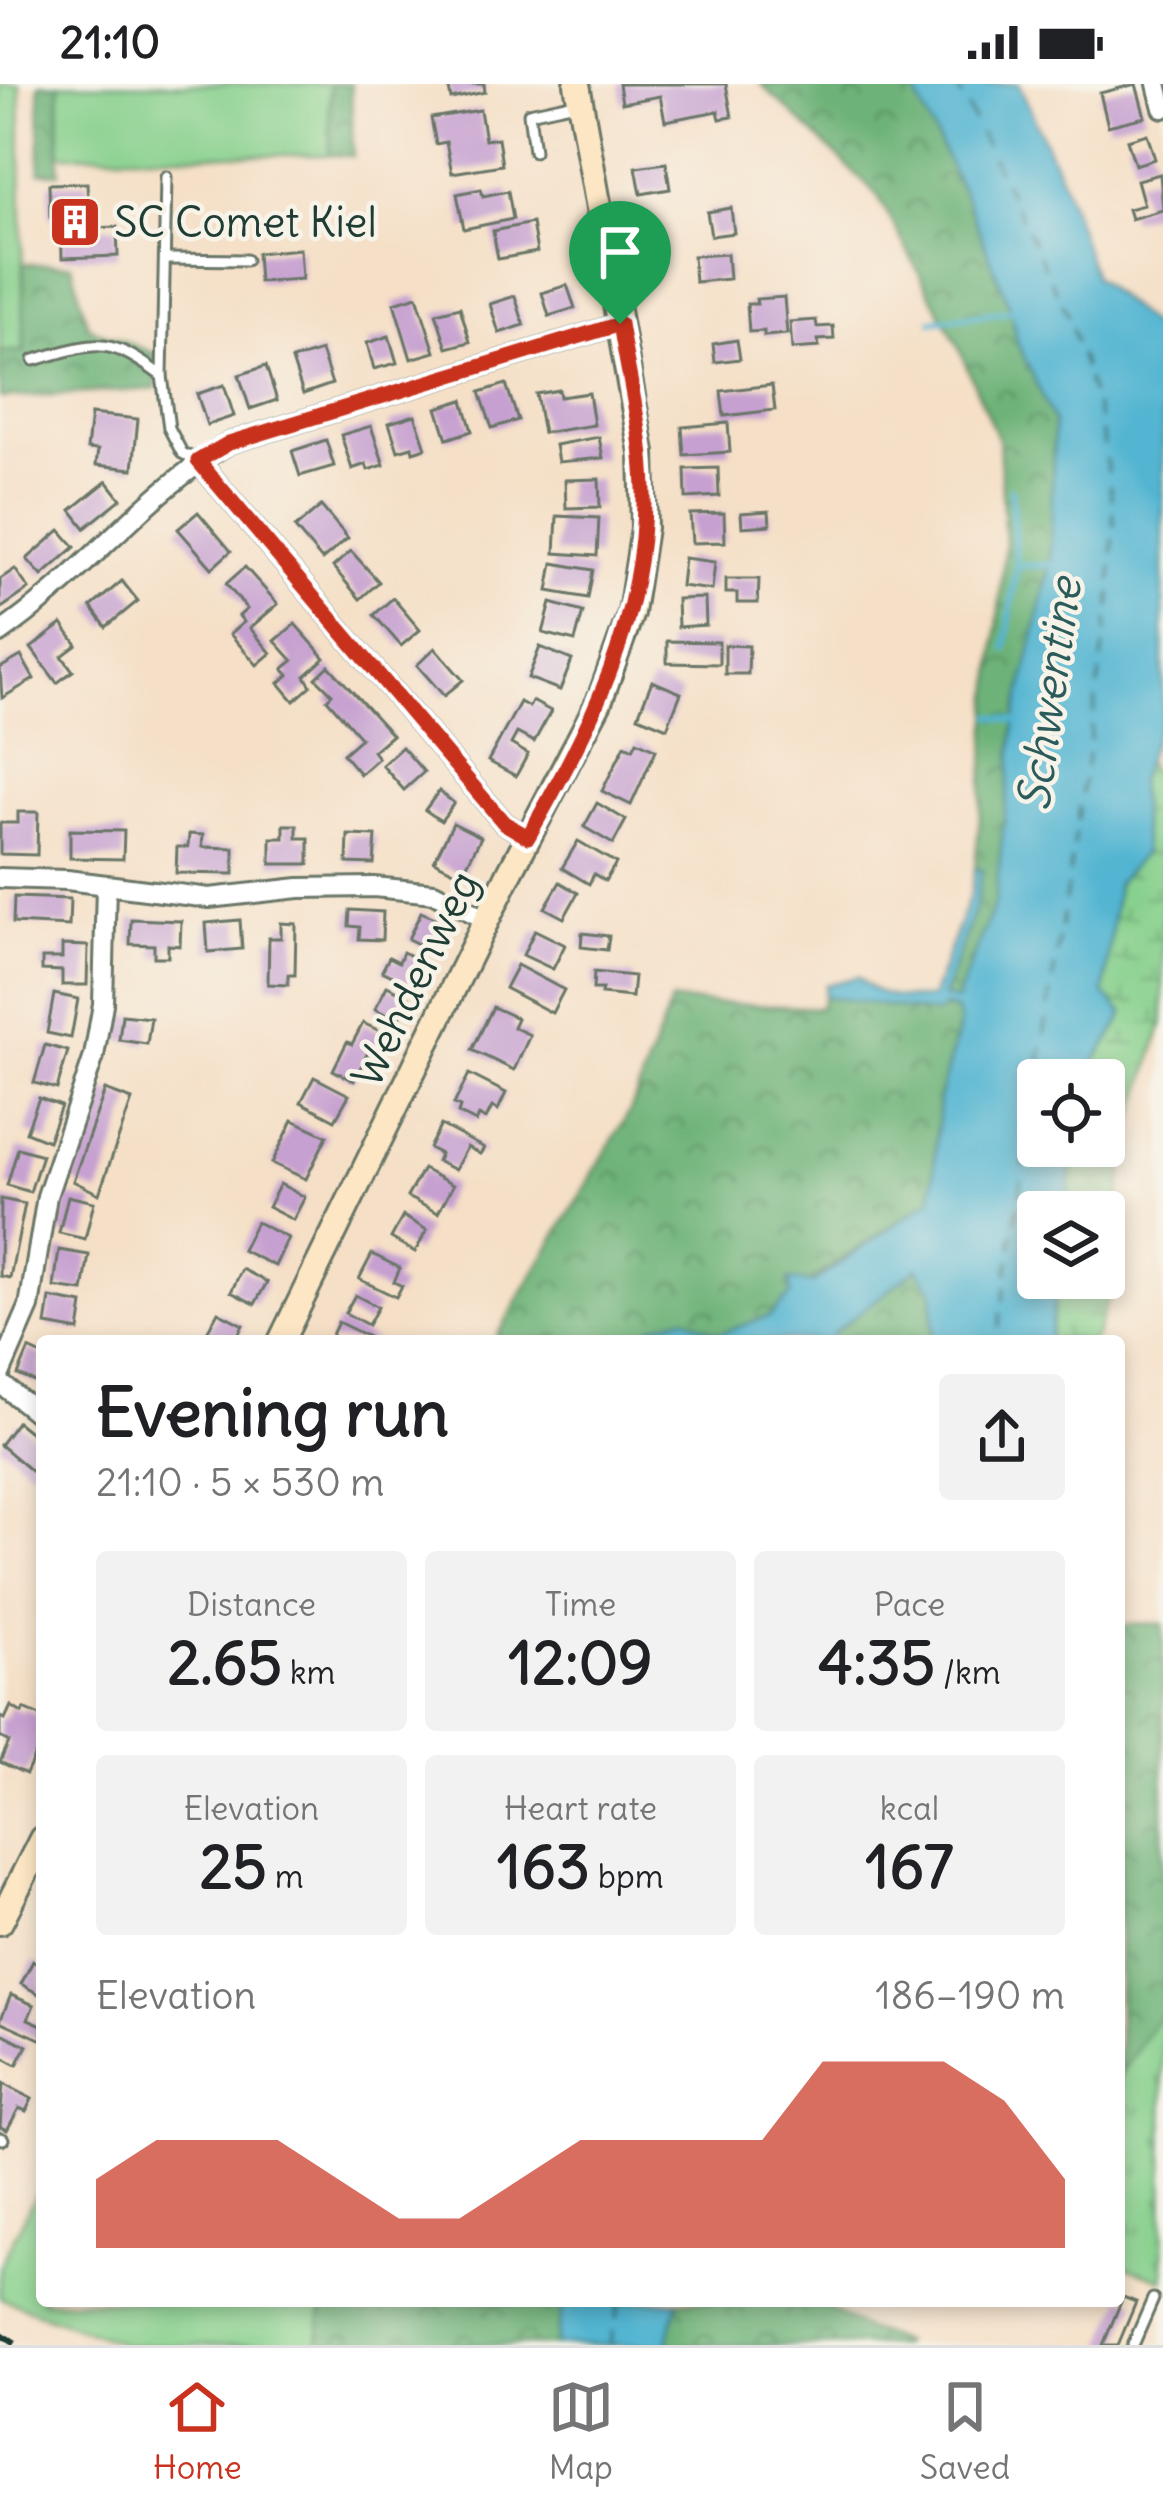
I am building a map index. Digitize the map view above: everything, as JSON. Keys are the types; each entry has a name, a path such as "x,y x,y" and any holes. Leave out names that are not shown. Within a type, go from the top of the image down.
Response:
{"main road":[{"name":"Wehdenweg","path":"284,1335 599,702 617,659 639,572 644,528 642,452 578,93"},
{"path":"0,1922 36,1851"}],"street":[{"path":"1157,84 1163,108"},
{"path":"0,633 61,588 198,461 229,443 620,324"},
{"path":"198,461 504,823 528,837"},
{"path":"0,878 208,898 299,888 374,887 434,893 487,920"},
{"path":"0,1373 28,1306 47,1196 94,1056 104,981 106,885"},
{"path":"0,1384 36,1412"}],"lane":[{"path":"534,151 529,113 578,93"},
{"path":"166,177 162,376 170,428 182,454 198,461"},
{"path":"166,260 247,260"},
{"path":"34,360 92,344 109,345 135,356 162,376"},
{"path":"1133,2345 1153,2300"}],"green space":[{"path":"0,84 20,84 24,352 0,352"},
{"path":"39,84 59,84 59,173 40,172"},
{"path":"59,84 330,84 330,155 60,155"},
{"path":"330,84 351,84 353,156 330,155"},
{"path":"761,84 911,84 966,199 1011,310 1016,339 1054,422 1050,565 1015,722 995,903 955,1002 943,998 976,905 982,871 975,868 1005,544 999,442 957,344 877,194"},
{"path":"23,264 72,265 88,327 156,354 156,389 0,398 0,352 24,351"},
{"path":"1145,761 1163,787 1163,1022 1125,1153 1125,1059 1097,1059 1123,1013 1104,995 1117,883 1144,853 1138,781"},
{"path":"824,996 957,1010 960,1023 939,1099 932,1198 791,1294 770,1316 718,1334 684,1317 653,1326 642,1335 498,1335 631,1109 671,1001 820,1008"},
{"path":"1072,1167 1123,1167 1121,1191 1069,1191"},
{"path":"917,1267 933,1290 933,1335 833,1333"},
{"path":"1055,1299 1107,1299 1096,1335 1050,1335"},
{"path":"1163,1624 1163,2011 1125,2068 1125,1625"},
{"path":"1163,2014 1163,2280 1125,2266 1125,2068"},
{"path":"36,2195 36,2307 322,2307 318,2345 125,2345 0,2298 0,2265"},
{"path":"322,2307 563,2307 556,2345 318,2345"},
{"path":"676,2307 827,2307 861,2327 903,2342 901,2345 667,2345"}],"water":[{"name":"Schwentine","path":"911,84 1019,84 1065,187 1094,277 1163,336 1163,716 1138,781 1144,853 1117,883 1104,994 1123,1013 1097,1059 1017,1059 1017,1167 1072,1167 1069,1191 1017,1191 1017,1299 1055,1299 1050,1335 933,1335 933,1290 917,1268 833,1335 642,1335 653,1326 684,1317 718,1334 770,1316 791,1294 789,1280 813,1283 932,1198 939,1099 960,1024 957,1011 945,1007 937,1014 824,996 825,985 858,977 891,996 931,998 971,893 975,868 982,870 976,905 943,997 956,1001 995,903 1015,722 1050,565 1054,422 1016,339 1011,310 966,199"},
{"path":"562,2307 676,2307 667,2345 556,2345"}],"building":[{"path":"448,84 484,84 485,92 451,99"},
{"path":"619,84 726,84 732,117 720,119 718,111 665,121 660,96 622,103"},
{"path":"1136,84 1145,117 1108,126 1100,93"},
{"path":"480,110 485,140 498,138 502,165 452,173 446,142 436,144 431,118"},
{"path":"1147,134 1155,159 1135,165 1127,140"},
{"path":"666,163 670,189 641,194 636,167"},
{"path":"1160,174 1163,210 1131,219 1128,209 1144,205 1137,180"},
{"name":"SC Comet Kiel","path":"87,183 89,228 117,227 118,256 62,258 61,217 50,217 49,184"},
{"path":"481,189 483,196 508,191 513,219 464,229 457,194"},
{"path":"731,208 734,233 711,236 707,212"},
{"path":"532,223 537,252 498,259 493,231"},
{"path":"300,249 302,279 259,282 257,253"},
{"path":"727,254 729,279 695,282 693,256"},
{"path":"567,285 575,308 549,316 542,293"},
{"path":"417,296 435,352 411,359 394,303"},
{"path":"515,296 524,325 499,333 490,304"},
{"path":"784,297 787,334 749,332 747,304"},
{"path":"460,307 470,342 447,348 436,313"},
{"path":"816,320 817,327 833,326 834,339 818,340 819,347 792,349 790,322"},
{"path":"389,336 397,363 374,369 367,343"},
{"path":"737,340 740,359 715,362 713,344"},
{"path":"321,351 332,384 303,394 292,360"},
{"path":"266,366 277,400 250,409 239,375"},
{"path":"506,384 518,420 492,428 480,392"},
{"path":"224,385 234,416 207,425 197,394"},
{"path":"772,385 775,410 724,416 721,391"},
{"path":"559,390 560,397 589,393 594,425 543,433 536,394"},
{"path":"463,400 472,431 447,439 437,408"},
{"path":"91,414 138,419 133,469 96,465 98,450 87,449"},
{"path":"415,415 426,448 398,451 389,423"},
{"path":"728,423 730,452 684,455 682,427"},
{"path":"371,426 384,465 352,469 341,435"},
{"path":"599,437 603,458 558,462 555,445"},
{"path":"326,440 334,466 300,476 292,451"},
{"path":"718,468 719,496 686,498 685,469"},
{"path":"599,479 600,507 566,508 565,480"},
{"path":"107,481 121,499 85,528 71,510"},
{"path":"321,506 348,538 322,560 295,528"},
{"path":"769,511 770,525 742,527 741,513"},
{"path":"198,512 231,551 212,568 178,529"},
{"path":"724,513 725,542 692,543 690,514"},
{"path":"557,516 599,518 597,556 555,553"},
{"path":"60,530 75,547 42,576 27,559"},
{"path":"351,551 379,582 360,599 333,567"},
{"path":"684,558 715,562 712,590 681,586"},
{"path":"553,563 593,570 588,598 548,591"},
{"path":"245,567 278,604 250,628 271,653 257,665 230,634 244,622 239,616 247,609 226,584"},
{"path":"15,569 29,589 0,609 0,579"},
{"path":"726,579 759,579 758,603 737,603 737,593 726,593"},
{"path":"122,581 138,601 106,627 91,607"},
{"path":"393,598 420,630 401,646 374,615"},
{"path":"705,598 706,625 678,627 677,599"},
{"path":"551,603 583,612 575,641 543,633"},
{"path":"62,624 77,645 62,656 73,671 57,683 31,648"},
{"path":"295,624 325,658 305,676 311,686 294,701 279,683 289,675 283,669 293,661 275,641"},
{"path":"667,641 719,642 719,664 667,663"},
{"path":"725,645 749,646 748,674 725,674"},
{"path":"540,647 572,660 560,690 528,678"},
{"path":"435,648 463,680 444,696 417,665"},
{"path":"21,656 34,679 2,698 0,668"},
{"path":"329,666 392,735 373,751 378,758 360,774 343,754 361,738 327,699 332,694 316,678"},
{"path":"652,681 681,693 667,728 638,716"},
{"path":"532,701 551,711 534,742 517,733 511,744 528,754 516,776 488,761 520,702 529,707"},
{"path":"637,741 656,750 631,805 602,791 625,745 633,749"},
{"path":"402,747 424,772 404,790 382,765"},
{"path":"439,791 454,803 441,821 425,810"},
{"path":"597,803 626,820 613,844 584,827"},
{"path":"18,812 38,812 37,855 0,854 0,823 18,823"},
{"path":"453,823 481,837 462,875 434,861"},
{"path":"284,825 297,825 297,838 309,838 309,864 271,864 271,838 284,838"},
{"path":"70,830 124,831 123,859 70,858"},
{"path":"189,834 203,835 202,847 234,848 234,874 176,873 177,847 188,847"},
{"path":"348,835 376,836 374,864 347,863"},
{"path":"578,841 616,863 605,881 594,874 589,884 562,868"},
{"path":"560,882 578,893 564,918 545,908"},
{"path":"14,897 70,899 69,926 13,923"},
{"path":"350,910 383,912 382,940 359,939 360,927 349,926"},
{"path":"421,912 443,922 431,950 408,939"},
{"path":"131,919 181,921 180,946 168,945 168,957 154,957 154,945 130,944"},
{"path":"240,920 242,949 208,952 206,923"},
{"path":"281,923 296,924 295,975 288,975 288,985 268,984 269,938 281,938"},
{"path":"535,930 565,945 553,969 523,955"},
{"path":"582,933 609,936 607,950 581,947"},
{"path":"62,945 88,946 87,985 62,985 62,971 42,970 42,958 62,958"},
{"path":"403,952 427,964 416,987 382,971 389,957 399,962"},
{"path":"517,965 564,990 552,1013 505,988"},
{"path":"594,972 634,976 632,997 593,989"},
{"path":"387,986 409,997 398,1020 375,1009"},
{"path":"54,994 78,999 71,1038 47,1033"},
{"path":"493,1007 517,1018 513,1027 530,1035 514,1070 472,1050"},
{"path":"122,1015 151,1018 147,1044 119,1040"},
{"path":"363,1023 390,1036 379,1058 368,1052 354,1081 333,1070"},
{"path":"45,1045 68,1051 57,1089 34,1083"},
{"path":"469,1074 506,1093 498,1110 492,1107 486,1119 479,1116 476,1122 458,1113 460,1107 454,1104"},
{"path":"314,1077 349,1095 335,1120 301,1102"},
{"path":"105,1090 132,1100 99,1194 73,1181"},
{"path":"39,1098 61,1106 48,1141 26,1132"},
{"path":"293,1120 327,1136 306,1179 272,1163"},
{"path":"441,1125 484,1148 480,1154 467,1147 455,1170 437,1161 440,1154 429,1148"},
{"path":"18,1148 42,1155 30,1192 7,1185"},
{"path":"423,1169 453,1185 438,1213 407,1197"},
{"path":"280,1184 305,1197 293,1220 268,1207"},
{"path":"68,1196 94,1202 85,1239 59,1233"},
{"path":"1,1199 25,1204 10,1278 0,1276"},
{"path":"403,1216 427,1230 415,1252 391,1238"},
{"path":"256,1222 288,1238 275,1266 242,1250"},
{"path":"59,1250 89,1255 83,1291 54,1287"},
{"path":"372,1254 400,1268 394,1282 402,1286 396,1297 359,1279"},
{"path":"242,1269 267,1282 255,1304 231,1292"},
{"path":"355,1295 378,1307 368,1325 345,1313"},
{"path":"50,1298 83,1304 79,1331 46,1325"},
{"path":"218,1312 243,1325 238,1335 206,1334"},
{"path":"338,1322 365,1335 332,1335"},
{"path":"29,1349 36,1352 36,1383 18,1375"},
{"path":"17,1422 36,1437 36,1465 31,1471 0,1445"},
{"path":"11,1706 36,1714 36,1752 26,1774 0,1762 9,1742 0,1737 0,1717 5,1719"},
{"path":"33,1961 36,1963 36,1993 21,1984"},
{"path":"11,1995 34,2005 28,2019 36,2022 36,2037 0,2021"},
{"path":"0,2032 27,2046 17,2065 0,2056"},
{"path":"3,2084 32,2099 26,2111 19,2108 7,2130 0,2127"},
{"path":"1125,2298 1136,2302 1118,2345 1103,2345 1119,2307 1125,2307"}],"waterway":[{"path":"932,321 1011,311"},
{"name":"Schwentine","path":"1006,649 1016,566 1011,489"},
{"name":"Schwentine","path":"1016,566 1050,565"},
{"name":"Schwentine","path":"992,716 1015,721"}],"ferry route":[{"path":"956,84 1067,313 1100,422 1114,515 1111,602 998,1335"},
{"path":"610,2345 619,2307"}],"railway":[{"path":"0,2333 19,2345"}],"place":[{"name":"SC Comet Kiel","path":"75,222"}],"route":[{"path":"620,324 642,452 644,528 639,572 617,659 599,702 528,837 504,823 198,461 229,443 620,324"}]}
